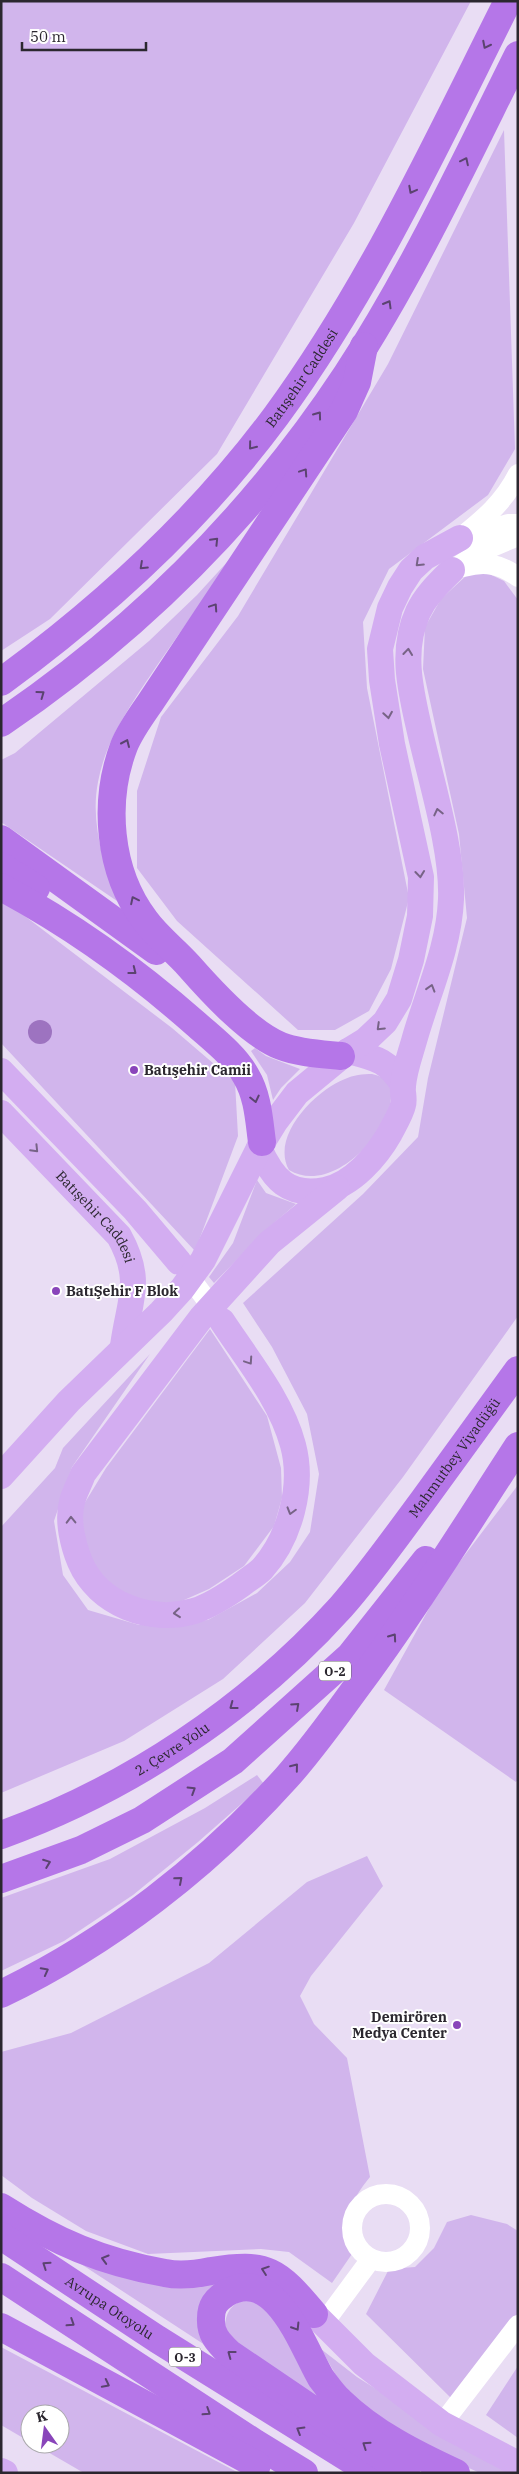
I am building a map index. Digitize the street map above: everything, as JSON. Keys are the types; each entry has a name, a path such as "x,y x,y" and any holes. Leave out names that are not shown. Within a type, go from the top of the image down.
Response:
{"highway":[{"name":"Batışehir Caddesi","path":"1,682 97,608 166,544 212,495 275,417 313,362 358,289 430,156 508,1"},
{"path":"1,722 115,638 197,560 271,478 320,413 364,346 447,198 518,56"},
{"path":"344,1054 297,1051 280,1046 261,1035 210,990 181,957 157,936 143,918 132,898 114,842 111,815 116,772 125,744 145,710 344,411 357,382 364,346"},
{"path":"1,838 122,924 190,978 210,990"},
{"path":"1,866 37,889 67,913 94,942"},
{"path":"1,887 94,942 152,985 234,1060 246,1076 255,1094 261,1145"},
{"name":"Mahmutbey Viyadüğü","path":"321,1627 341,1606 391,1544 518,1370"},
{"name":"O-2","path":"1,1879 81,1850 142,1820 233,1762 350,1656 429,1570 518,1440"},
{"path":"1,1994 70,1958 167,1891 232,1834 288,1776 375,1663 429,1570 518,1446"},
{"name":"2. Çevre Yolu","path":"1,1835 63,1809 151,1763 214,1721 271,1675 321,1627"},
{"path":"1,1815 108,1787"},
{"path":"1,2208 34,2228 70,2246 115,2262 168,2274 262,2268 277,2275 294,2290 318,2319"},
{"name":"Avrupa Otoyolu","path":"1,2236 157,2339 372,2473"},
{"name":"O-3","path":"1,2277 247,2438 304,2473"},
{"path":"406,2473 229,2353 216,2341 210,2326 211,2311 216,2299 231,2290 246,2288 259,2291 274,2301 289,2316 302,2337 321,2377 339,2400 389,2438 422,2457 456,2473"},
{"path":"1,2327 270,2473"}],"main road":[{"path":"1,1476 69,1401 161,1312 203,1260 261,1145 297,1093 344,1054 366,1040 386,1022 399,999 411,960 420,916 422,877 392,744 382,680 380,649 385,624 400,587 412,570 425,557 460,538"},
{"path":"222,1321 262,1380 287,1427 294,1446 297,1476 293,1506 283,1538 262,1570 229,1593 194,1611 160,1614 131,1610 108,1598 86,1575 75,1551 71,1525 72,1502 83,1474 201,1318 269,1243 365,1166 389,1135 403,1105 403,1085 415,1038 445,941 451,899 444,842 411,692 407,661 410,636 418,611 432,590 452,570"},
{"path":"344,1054 384,1062 394,1070 403,1085"},
{"path":"1,1071 135,1210 178,1262"},
{"name":"Batışehir Caddesi","path":"1,1113 119,1236 127,1252 134,1281 124,1346"},
{"path":"261,1145 273,1176 289,1188 309,1193 337,1188"},
{"path":"318,2319 364,2364 442,2424 518,2464"},
{"path":"1,2471 5,2473"}],"street":[{"path":"460,538 487,517 502,501 518,474"},
{"path":"460,538 508,524 518,524"},
{"path":"452,570 478,553 518,536"},
{"path":"452,570 478,563 491,563 518,577"},
{"path":"178,1262 222,1321"},
{"path":"318,2319 366,2256"},
{"path":"442,2424 518,2325"}],"shaded area":[{"path":"1,1 471,1 354,223 217,454 50,619 1,651"},
{"path":"504,130 515,449 488,495 389,569 363,622 367,688 409,898 391,969 369,1011 335,1030 298,1030 177,921 137,868 137,791 161,717 238,616 388,364"},
{"path":"239,549 158,664 122,720 107,750 98,782 96,813 103,857 117,901 1,822 1,760 15,753 149,641 197,595"},
{"path":"483,571 504,581 518,600 518,1316 403,1477 305,1603 223,1679 124,1741 1,1793 1,1527 55,1468 63,1448 150,1354 72,1467 54,1521 63,1575 88,1610 139,1625 208,1620 257,1593 290,1562 310,1532 319,1474 307,1414 272,1347 243,1303 363,1194 418,1137 428,1078 467,918 459,834 423,669 425,627 441,599 467,575"},
{"path":"1,898 172,1028 235,1082 238,1136 195,1251 1,1043"},
{"path":"35,1020 45,1020 52,1027 52,1037 45,1044 35,1044 28,1037 28,1027"},
{"path":"255,1048 266,1056 300,1069 281,1088 273,1100 267,1075 251,1051"},
{"path":"372,1074 387,1082 391,1098 386,1118 373,1138 355,1157 334,1171 311,1176 289,1170 285,1157 286,1143 291,1129 299,1116 321,1093 333,1085 358,1075"},
{"path":"257,1180 266,1193 296,1204 267,1229 214,1283 209,1277 233,1243"},
{"path":"210,1329 267,1416 281,1468 282,1498 274,1526 244,1566 209,1589 175,1604 148,1603 116,1591 95,1572 80,1541 81,1509 106,1468"},
{"path":"518,1485 518,1779 516,1782 384,1690 442,1585"},
{"path":"257,1775 264,1784 198,1842 133,1895 64,1941 1,1971 1,1898 110,1859 205,1808"},
{"path":"367,1856 383,1886 311,1976 300,1996 314,2024 347,2058 370,2177 357,2195 351,2211 350,2229 354,2251 332,2283 289,2252 261,2249 148,2254 86,2231 32,2198 1,2175 1,2052 71,2033 209,1963 307,1882"},
{"path":"471,2215 507,2224 518,2231 518,2313 452,2399 366,2314 389,2269 415,2267 434,2248 447,2222"},
{"path":"83,2261 222,2277 208,2347 81,2264"},
{"path":"249,2299 266,2306 326,2403 251,2358 225,2329 226,2318 234,2305"},
{"path":"1,2347 239,2473 84,2473 51,2454 70,2454 70,2404 20,2404 20,2436 1,2425"},
{"path":"321,2349 357,2377 509,2473 480,2473 440,2455 348,2396"},
{"path":"518,2366 518,2438 486,2415"}],"place":[{"name":"Batışehir Camii","path":"134,1070"},
{"name":"BatıŞehir F Blok","path":"56,1291"},
{"name":"Demirören Medya Center","path":"457,2025"}]}
